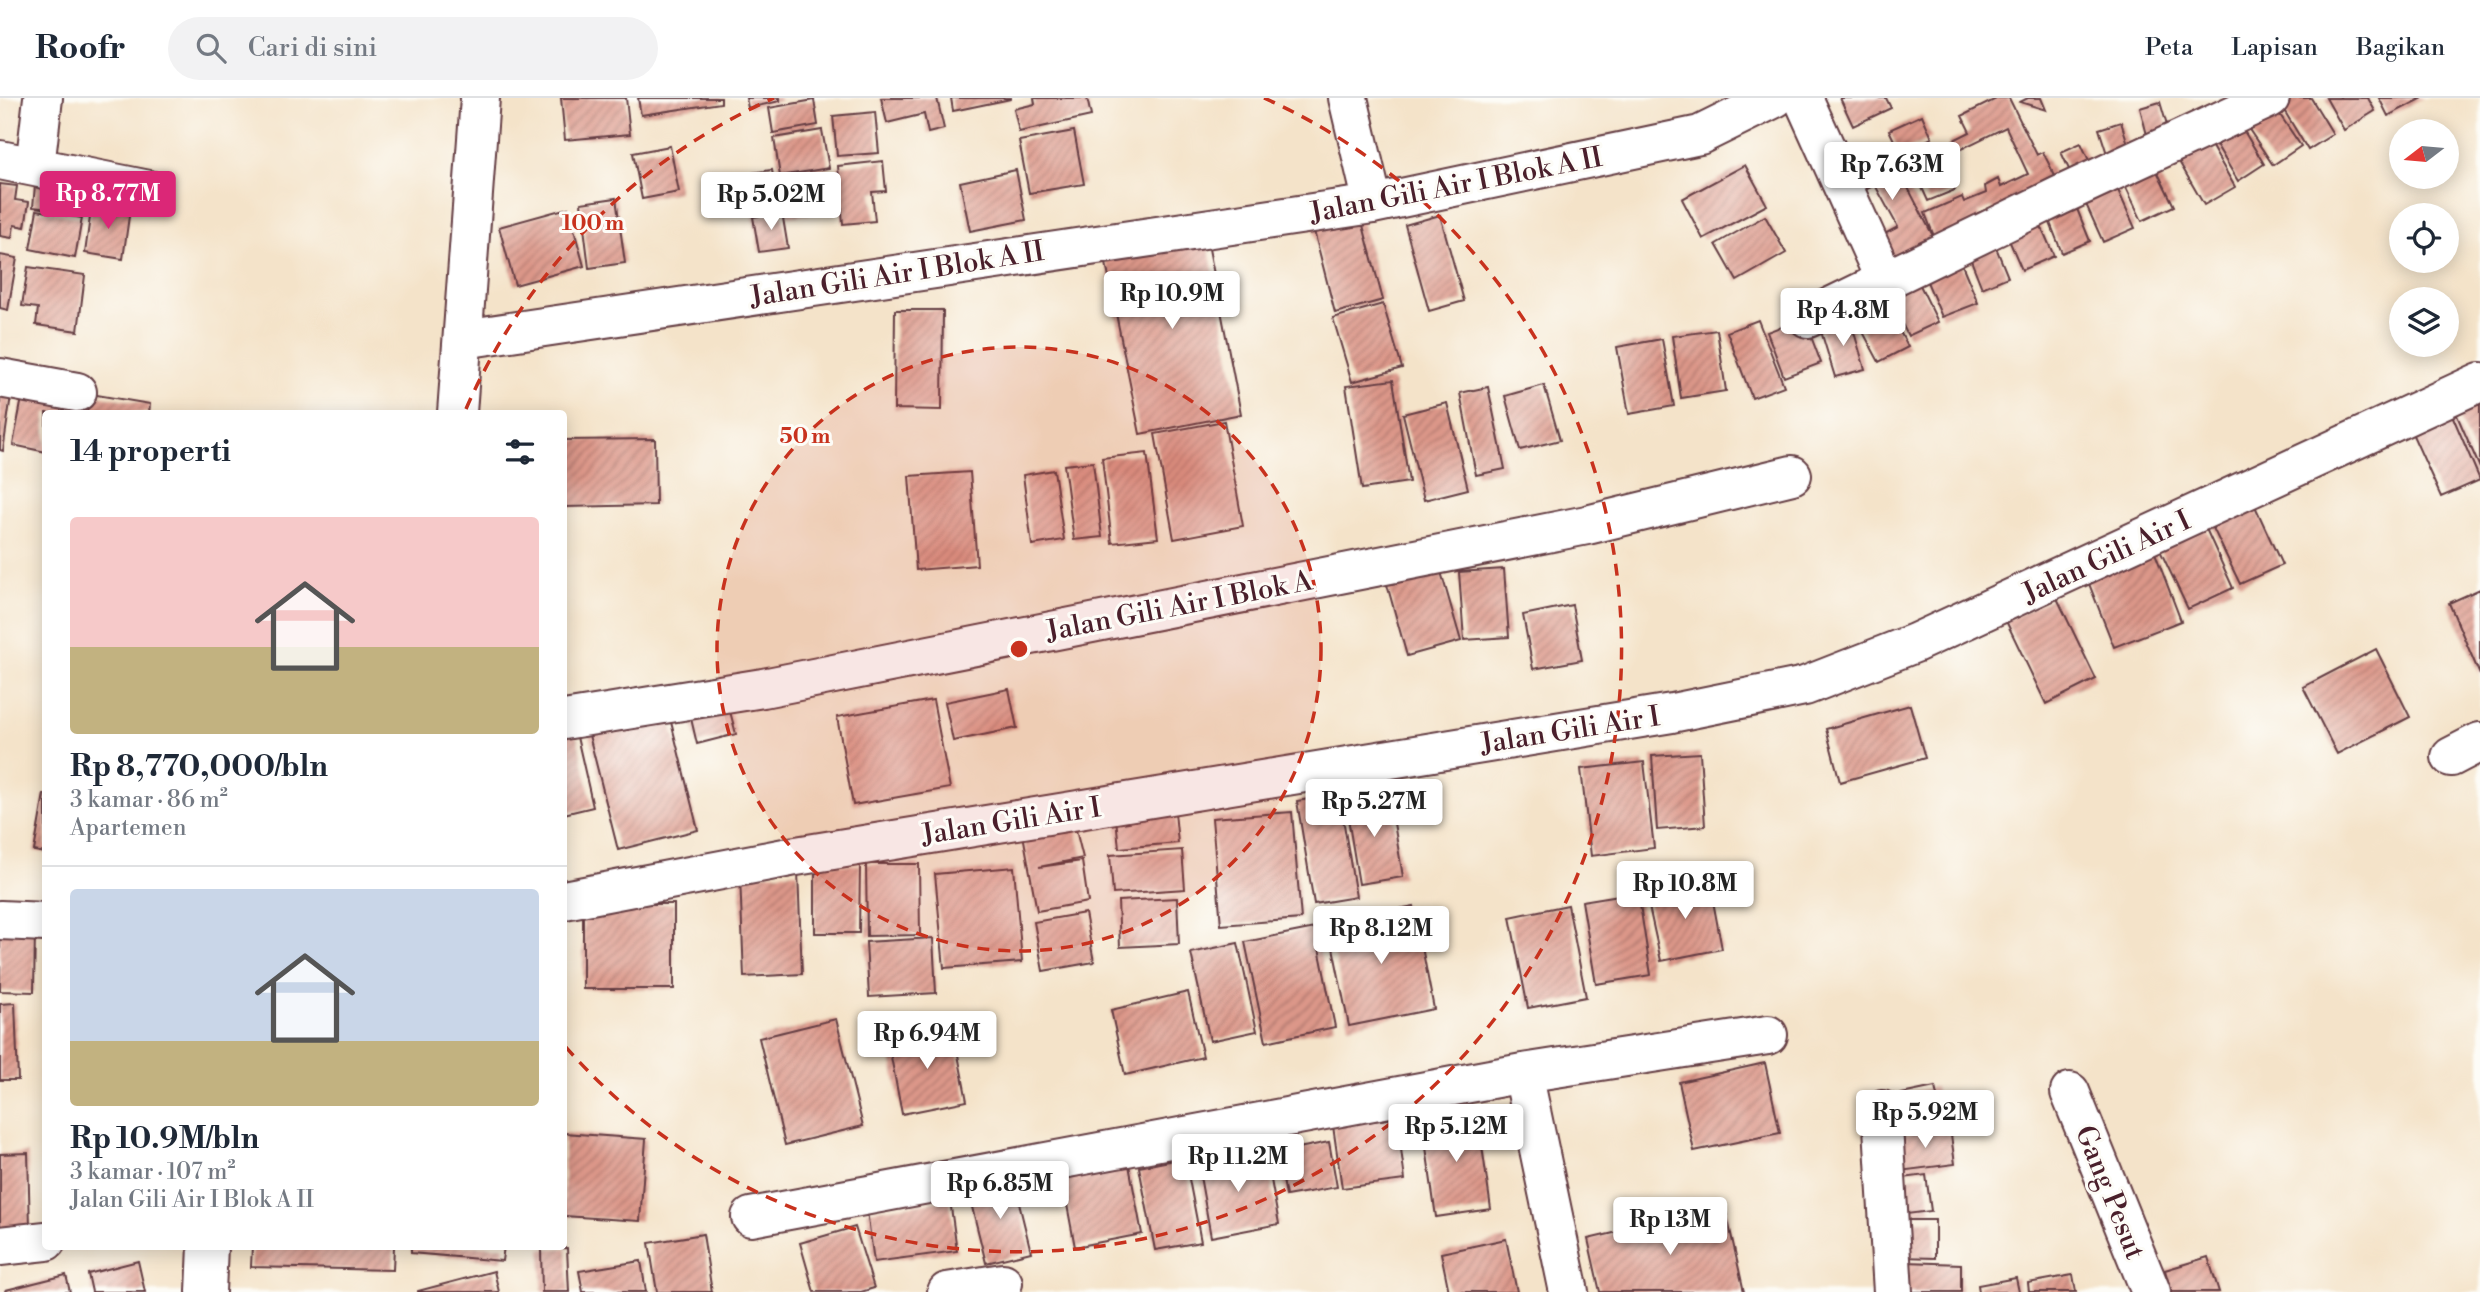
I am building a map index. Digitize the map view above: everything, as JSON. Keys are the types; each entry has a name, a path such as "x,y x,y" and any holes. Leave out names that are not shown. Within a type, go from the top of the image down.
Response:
{"street":[{"path":"44,98 17,163 149,190"},
{"path":"457,410 480,98"},
{"path":"1348,98 1373,204"},
{"name":"Jalan Gili Air I Blok A II","path":"463,339 1373,204 1700,135 1775,98"},
{"path":"1804,98 1886,282"},
{"path":"1808,318 2059,195 2270,98"},
{"path":"0,378 77,392"},
{"name":"Jalan Gili Air I","path":"567,899 790,857 1672,713 1805,686 1952,626 2480,382"},
{"name":"Jalan Gili Air I Blok A","path":"567,720 763,688 1587,525 1792,475"},
{"path":"0,920 42,922"},
{"path":"751,1217 1523,1073 1768,1035"},
{"path":"1523,1073 1569,1292"},
{"name":"Gang Pesut","path":"2070,1092 2151,1292"},
{"path":"1882,1110 1894,1292"},
{"path":"0,1246 42,1241"},
{"path":"206,1292 208,1250"},
{"path":"947,1292 1003,1283"}],"building":[{"path":"561,98 626,98 630,134 565,140"},
{"path":"638,98 721,98 721,103 641,115"},
{"path":"746,98 780,98 780,101 748,108"},
{"path":"881,98 937,98 944,129 928,133 924,114 887,123"},
{"path":"951,98 1011,98 1011,99 953,111"},
{"path":"1034,98 1087,98 1091,116 1019,132 1014,109 1035,104"},
{"path":"1840,98 1886,98 1891,108 1853,126"},
{"path":"1998,98 2009,98 2037,155 2043,152 2060,186 1996,216 1992,207 1978,213 1982,225 1937,244 1925,213 1962,197 1964,202 1986,193 1985,186 1998,179 2001,187 2028,174 2006,127 1953,153 1948,143 1970,132 1962,116"},
{"path":"2028,98 2041,98 2046,110 2020,102"},
{"path":"2284,98 2311,98 2333,134 2308,150 2279,102"},
{"path":"2326,98 2368,98 2375,111 2344,130"},
{"path":"2379,98 2423,98 2388,116"},
{"path":"814,100 818,125 773,133 769,108"},
{"path":"2160,102 2168,129 2147,135 2140,108"},
{"path":"2272,103 2301,146 2273,165 2244,122"},
{"path":"875,112 879,153 837,156 833,116"},
{"path":"1922,115 1932,138 1900,153 1889,130"},
{"path":"2236,118 2264,164 2238,181 2210,134"},
{"path":"2121,122 2130,150 2108,157 2099,129"},
{"path":"822,130 829,168 780,176 774,138"},
{"path":"1074,131 1084,184 1029,193 1019,141"},
{"path":"2204,133 2235,187 2204,205 2173,151"},
{"path":"2081,143 2092,167 2072,176 2061,152"},
{"path":"670,146 679,192 642,199 633,153"},
{"path":"1888,149 1933,236 1888,260 1877,238 1898,227 1875,185 1855,195 1843,173"},
{"path":"1942,158 1955,190 1928,201 1914,170"},
{"path":"883,161 886,191 872,192 875,221 843,224 838,166"},
{"path":"1745,165 1767,205 1703,239 1682,199"},
{"path":"2155,167 2174,206 2142,221 2123,181"},
{"path":"772,170 778,205 749,210 744,174"},
{"path":"1016,170 1026,220 970,231 960,182"},
{"path":"36,175 75,179 72,212 33,207"},
{"path":"806,176 811,214 788,217 783,179"},
{"path":"2113,179 2135,228 2103,242 2081,193"},
{"path":"0,184 17,186 15,200 29,202 25,227 14,225 12,238 0,236"},
{"path":"616,198 625,263 589,268 581,203"},
{"path":"2073,199 2090,241 2062,253 2045,210"},
{"path":"92,203 130,209 123,259 85,253"},
{"path":"568,208 584,266 515,285 499,227"},
{"path":"37,210 82,218 75,258 30,249"},
{"path":"782,212 788,248 759,252 753,217"},
{"path":"1360,214 1383,300 1335,313 1313,227"},
{"path":"1440,215 1464,301 1429,311 1405,225"},
{"path":"1765,216 1786,253 1737,281 1716,244"},
{"path":"2038,219 2054,256 2022,270 2006,233"},
{"path":"1205,228 1241,414 1140,434 1103,248"},
{"path":"1993,240 2008,277 1982,288 1967,250"},
{"path":"0,255 17,258 8,310 0,308"},
{"path":"1958,255 1978,303 1942,317 1922,270"},
{"path":"28,267 85,275 78,331 36,325 38,308 22,306"},
{"path":"1917,279 1938,322 1908,336 1887,293"},
{"path":"1884,301 1908,347 1879,362 1855,317"},
{"path":"1383,304 1402,368 1352,382 1333,318"},
{"path":"895,310 943,310 942,410 894,409"},
{"path":"1804,318 1821,363 1784,377 1767,332"},
{"path":"1850,319 1865,369 1835,377 1820,328"},
{"path":"1758,320 1784,386 1752,398 1727,332"},
{"path":"1717,330 1726,391 1681,398 1672,336"},
{"path":"1662,339 1674,406 1629,414 1617,347"},
{"path":"1393,380 1409,482 1362,489 1346,386"},
{"path":"1544,385 1560,440 1520,450 1505,396"},
{"path":"1488,387 1505,469 1476,475 1460,393"},
{"path":"2480,392 2480,468 2452,404"},
{"path":"0,393 11,395 3,451 0,450"},
{"path":"91,394 150,404 149,410 88,410"},
{"path":"73,396 71,410 42,410 42,451 13,445 22,398"},
{"path":"1447,403 1468,489 1424,500 1403,414"},
{"path":"2447,403 2480,480 2441,497 2407,422"},
{"path":"1224,421 1243,526 1174,539 1155,434"},
{"path":"655,439 656,505 567,507 567,440"},
{"path":"1147,453 1158,538 1112,543 1102,458"},
{"path":"1093,462 1102,537 1074,540 1064,465"},
{"path":"1054,470 1064,540 1032,545 1023,475"},
{"path":"970,472 977,565 916,570 909,476"},
{"path":"2255,506 2282,565 2240,584 2212,526"},
{"path":"2202,520 2233,588 2188,609 2156,542"},
{"path":"2152,545 2181,621 2114,647 2084,571"},
{"path":"1439,565 1461,641 1407,656 1386,581"},
{"path":"1504,569 1509,637 1464,640 1459,572"},
{"path":"2480,589 2480,675 2449,603"},
{"path":"2056,596 2096,679 2046,704 2006,621"},
{"path":"1572,605 1582,660 1533,669 1523,615"},
{"path":"2376,649 2410,717 2337,754 2303,687"},
{"path":"1009,689 1017,728 953,741 945,702"},
{"path":"727,700 736,734 697,744 689,710"},
{"path":"933,700 950,788 853,805 837,717"},
{"path":"1910,705 1925,758 1840,782 1826,729"},
{"path":"668,710 698,830 618,850 588,731"},
{"path":"575,728 593,807 567,813 567,729"},
{"path":"1700,753 1705,826 1657,830 1652,756"},
{"path":"1644,762 1654,848 1591,856 1581,769"},
{"path":"1389,793 1403,877 1359,884 1345,800"},
{"path":"1339,794 1356,897 1314,904 1297,801"},
{"path":"1174,802 1178,843 1119,848 1115,808"},
{"path":"42,805 42,852 34,851"},
{"path":"1292,812 1301,919 1221,925 1212,818"},
{"path":"1073,818 1083,858 1039,867 1082,861 1088,902 1037,911 1022,829"},
{"path":"1182,850 1185,889 1113,894 1110,855"},
{"path":"815,864 860,865 859,933 815,933"},
{"path":"866,864 919,864 920,935 867,936"},
{"path":"1014,867 1022,962 944,968 935,874"},
{"path":"798,872 802,974 744,977 740,875"},
{"path":"1709,880 1722,949 1661,961 1646,893"},
{"path":"1638,892 1651,975 1596,984 1582,901"},
{"path":"1177,898 1179,944 1120,947 1118,901"},
{"path":"583,904 674,904 674,989 583,989"},
{"path":"1568,905 1586,997 1528,1008 1510,917"},
{"path":"1414,906 1434,1009 1349,1026 1328,923"},
{"path":"1085,913 1094,962 1043,971 1034,922"},
{"path":"1315,928 1335,1027 1266,1042 1245,942"},
{"path":"0,929 35,929 34,992 0,991"},
{"path":"933,938 936,993 869,997 866,942"},
{"path":"1238,943 1257,1031 1210,1041 1191,953"},
{"path":"1188,992 1203,1057 1125,1075 1111,1010"},
{"path":"15,1003 18,1080 0,1080 0,1004"},
{"path":"836,1019 863,1126 785,1145 759,1038"},
{"path":"953,1029 967,1101 902,1114 888,1041"},
{"path":"1765,1063 1780,1133 1694,1151 1679,1082"},
{"path":"1935,1087 1942,1119 1898,1128 1892,1096"},
{"path":"1477,1111 1491,1209 1436,1217 1422,1119"},
{"path":"1397,1118 1405,1180 1342,1188 1333,1126"},
{"path":"1950,1128 1955,1164 1900,1171 1896,1135"},
{"path":"567,1133 646,1139 640,1221 567,1216"},
{"path":"1329,1142 1337,1187 1286,1196 1278,1152"},
{"path":"1266,1152 1279,1224 1211,1237 1198,1165"},
{"path":"28,1153 30,1228 0,1229 0,1154"},
{"path":"1185,1158 1201,1242 1155,1250 1139,1167"},
{"path":"1129,1165 1142,1234 1075,1247 1062,1178"},
{"path":"1926,1175 1931,1211 1899,1215 1895,1179"},
{"path":"1013,1179 1031,1252 986,1263 968,1191"},
{"path":"950,1200 957,1251 874,1262 867,1211"},
{"path":"1725,1207 1744,1292 1600,1292 1588,1239"},
{"path":"1901,1220 1935,1220 1935,1258 1902,1257"},
{"path":"855,1227 874,1288 861,1292 814,1292 800,1243"},
{"path":"703,1234 712,1292 657,1292 649,1243"},
{"path":"1506,1239 1517,1292 1449,1292 1441,1253"},
{"path":"567,1248 569,1292 542,1292 541,1250"},
{"path":"252,1250 394,1250 393,1270 251,1267"},
{"path":"411,1250 503,1250 502,1261 411,1253"},
{"path":"2208,1257 2219,1292 2171,1292 2165,1270"},
{"path":"138,1261 145,1292 92,1292 88,1274"},
{"path":"641,1261 646,1292 583,1292 579,1271"},
{"path":"1906,1262 1961,1264 1961,1292 1906,1292"},
{"path":"494,1271 499,1292 418,1292 418,1291"},
{"path":"66,1275 70,1292 6,1290"},
{"path":"2073,1275 2076,1292 2029,1292 2028,1283"},
{"path":"2016,1278 2019,1292 1979,1292 1978,1285"}]}
